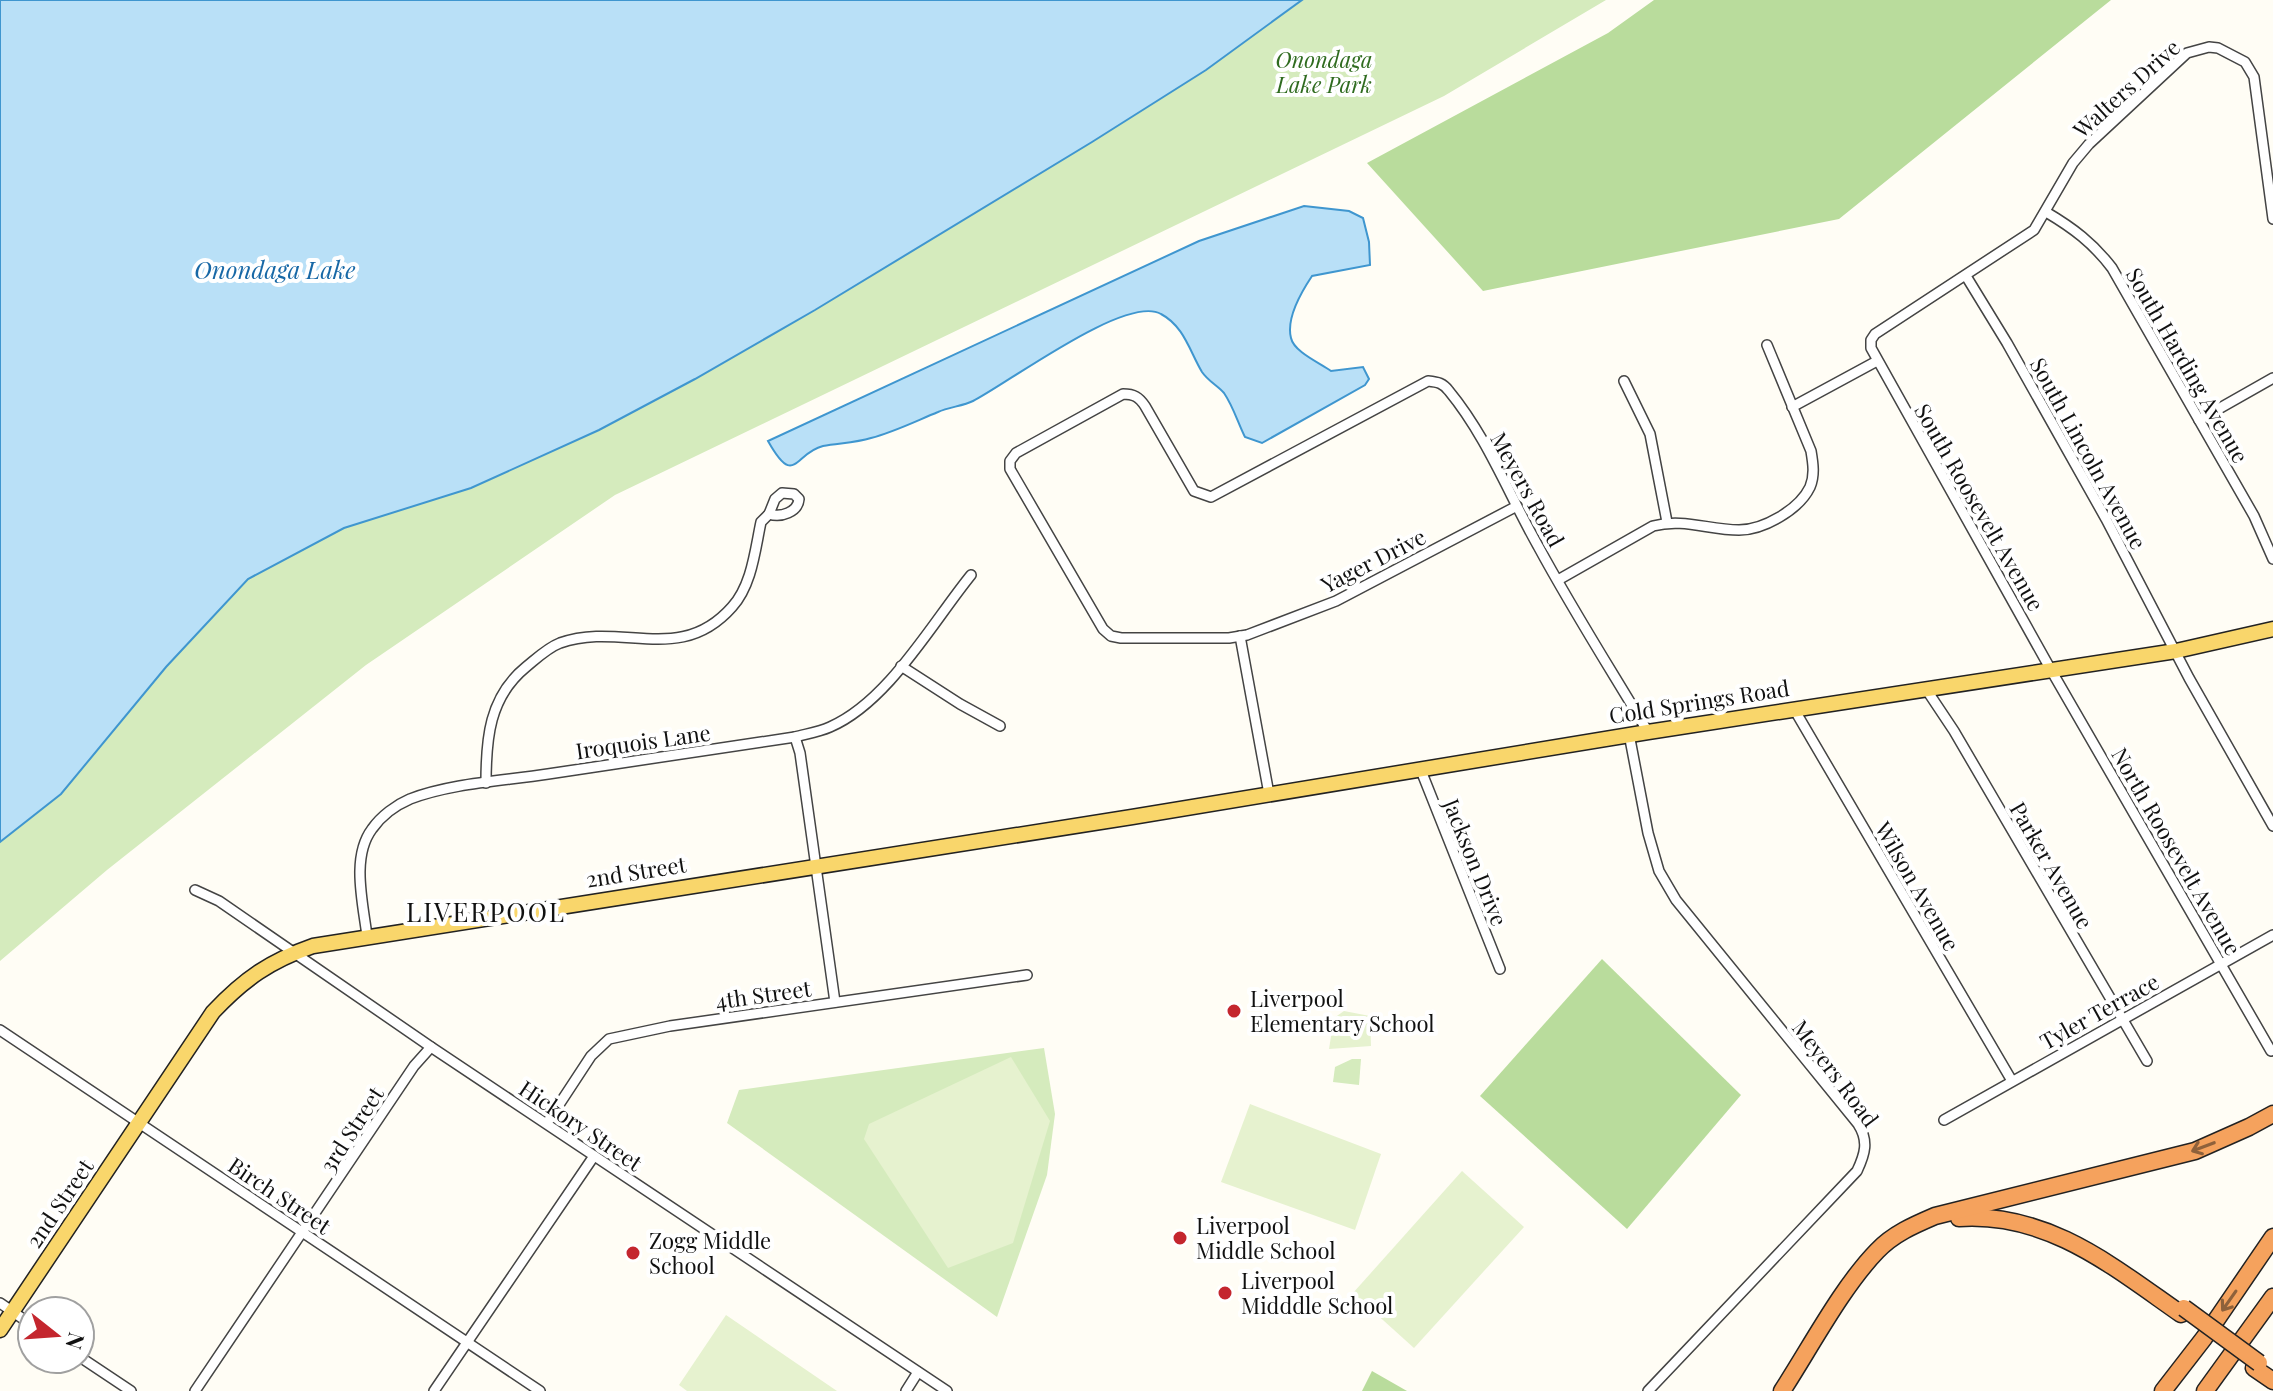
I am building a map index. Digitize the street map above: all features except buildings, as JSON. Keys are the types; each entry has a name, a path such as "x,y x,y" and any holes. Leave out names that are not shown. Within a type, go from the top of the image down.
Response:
{"highway":[{"path":"1782,1391 1859,1272 1878,1249 1906,1228 1935,1216 2195,1151 2273,1114"},
{"path":"1964,1209 1996,1209 2032,1217 2074,1235 2114,1258 2262,1368 2273,1381"},
{"path":"1791,1391 1876,1264 1911,1235 1930,1225 1957,1219 2006,1219 2060,1237 2182,1311"},
{"path":"2163,1391 2204,1338 2273,1237"},
{"path":"2208,1391 2273,1297"}],"main road":[{"name":"Cold Springs Road","path":"1132,817 1629,734 2176,651 2273,629"},
{"name":"2nd Street","path":"0,1330 6,1307 141,1122 213,1012 261,969 292,953 329,942 1132,817"}],"street":[{"name":"Walters Drive","path":"1877,361 1871,348 1875,334 2034,230 2073,163 2089,144 2177,61 2195,49 2209,47 2235,55 2245,62 2254,77 2273,219"},
{"name":"South Harding Avenue","path":"2046,212 2075,229 2096,247 2112,268 2254,516 2273,559"},
{"name":"South Lincoln Avenue","path":"1966,276 2060,438 2189,678 2273,826"},
{"path":"1558,580 1653,526 1667,522 1748,530 1763,526 1801,500 1810,487 1814,468 1811,451 1767,345"},
{"path":"1792,407 1877,361"},
{"name":"South Roosevelt Avenue","path":"1877,361 2051,670"},
{"path":"2199,420 2273,378"},
{"name":"Meyers Road","path":"1362,415 1428,381 1439,382 1446,387 1460,405 1648,732"},
{"path":"1624,381 1650,434 1667,522"},
{"name":"Yager Drive","path":"1362,415 1211,497 1194,491 1145,406 1131,394 1123,394 1016,453 1010,461 1010,469 1103,629 1111,636 1121,638 1240,636 1336,601 1517,506"},
{"path":"486,783 486,741 494,707 517,674 548,649 561,643 587,638 681,639 698,634 718,622 745,588 761,522 769,514"},
{"name":"Iroquois Lane","path":"367,936 361,855 372,829 387,813 406,801 426,794 486,783 817,732 843,720 872,698 901,666 971,575"},
{"path":"1240,636 1269,794"},
{"path":"901,666 1000,726"},
{"name":"North Roosevelt Avenue","path":"2051,670 2271,1051"},
{"name":"Parker Avenue","path":"1926,689 1954,731 2147,1061"},
{"name":"Wilson Avenue","path":"1794,709 2012,1081"},
{"name":"Meyers Road","path":"1629,734 1648,833 1659,871 1676,900 1858,1124 1866,1142 1857,1171 1648,1391"},
{"path":"795,737 800,753 835,1002"},
{"name":"Jackson Drive","path":"1420,768 1500,969"},
{"name":"Hickory Street","path":"195,890 219,901 431,1047 947,1391"},
{"name":"Tyler Terrace","path":"1944,1120 2273,935"},
{"name":"4th Street","path":"547,1123 591,1056 609,1039 670,1026 1027,975"},
{"name":"Birch Street","path":"0,1030 540,1391"},
{"name":"3rd Street","path":"195,1391 304,1234 414,1066 431,1047"},
{"path":"434,1391 594,1156"},
{"path":"96,1368 131,1391"},
{"path":"906,1391 918,1372"}],"green space":[{"name":"Onondaga Lake Park","path":"1302,0 1606,0 1444,96 615,495 366,665 107,870 0,961 0,842 61,794 166,667 248,579 344,528 471,488 599,430 695,379 1092,142 1206,70"},
{"path":"1654,0 2111,0 1839,219 1483,291 1367,163 1608,33"},
{"path":"1602,959 1741,1095 1627,1229 1480,1096"},
{"path":"1344,1011 1370,1016 1371,1046 1329,1049 1334,1018"},
{"path":"1044,1048 1055,1114 1047,1175 997,1317 727,1123 739,1090"},
{"path":"1011,1057 1050,1121 1013,1243 948,1268 864,1139 869,1124"},
{"path":"1352,1059 1361,1059 1359,1085 1333,1082 1335,1067"},
{"path":"1250,1104 1381,1154 1355,1230 1221,1182"},
{"path":"1462,1171 1524,1227 1414,1348 1353,1293"},
{"path":"726,1315 837,1391 687,1391 679,1385"},
{"path":"1372,1371 1407,1391 1362,1391"}],"water":[{"name":"Onondaga Lake","path":"0,0 1302,0 1206,70 1092,142 695,379 599,430 471,488 344,528 248,579 166,667 61,794 0,842"},
{"path":"1304,206 1349,211 1363,218 1370,265 1312,276 1293,314 1291,338 1302,352 1331,371 1363,367 1369,379 1365,385 1262,443 1245,437 1222,390 1202,372 1175,325 1161,314 1144,311 1095,328 973,401 942,410 888,433 823,446 790,466 784,463 768,441 1199,241"}],"place":[{"name":"Liverpool Elementary School","path":"1234,1011"},
{"name":"Liverpool Middle School","path":"1180,1238"},
{"name":"Zogg Middle School","path":"633,1253"},
{"name":"Liverpool Midddle School","path":"1225,1293"}],"district":[{"name":"LIVERPOOL","path":"486,911"}]}
